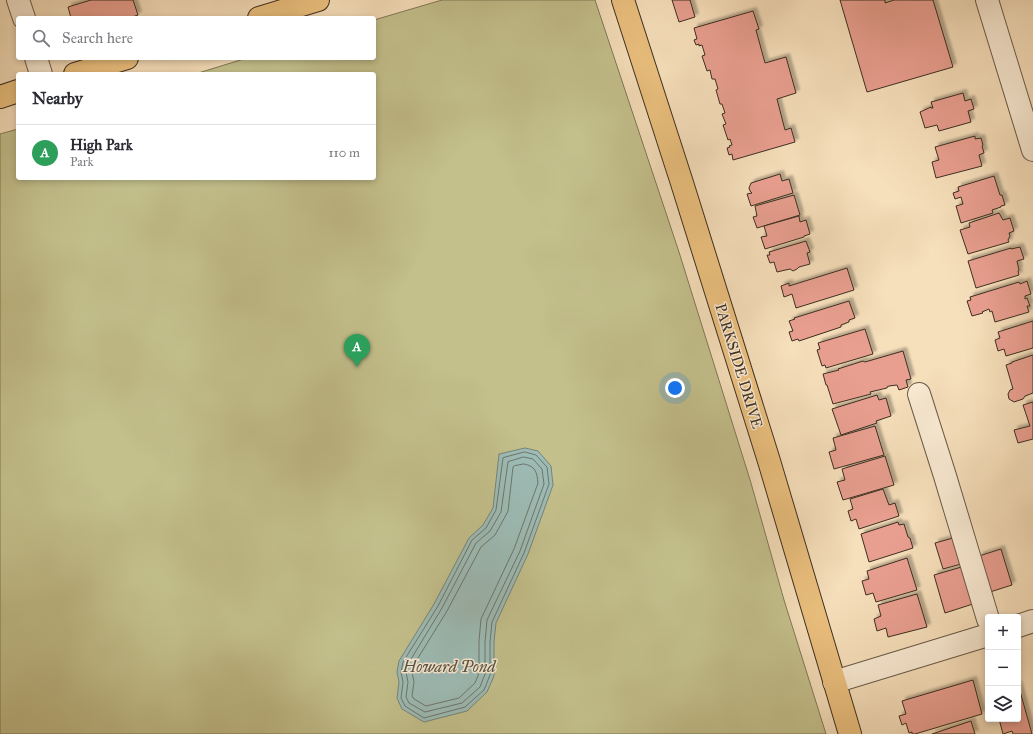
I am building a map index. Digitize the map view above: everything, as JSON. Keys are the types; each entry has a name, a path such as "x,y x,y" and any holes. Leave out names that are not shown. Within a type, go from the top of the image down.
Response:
{"main road":[{"path":"265,16 318,0"},
{"name":"PARKSIDE DRIVE","path":"623,0 769,461 850,734"},
{"path":"82,72 120,60"},
{"path":"0,97 16,92"}],"street":[{"path":"18,0 23,16"},
{"path":"986,0 1033,150"},
{"path":"37,60 40,72"},
{"path":"919,394 986,614"},
{"path":"1021,625 1033,621"},
{"path":"834,682 985,636"}],"shaded area":[{"path":"442,0 595,0 679,252 751,483 784,600 826,734 0,734 0,134 16,130 16,180 376,180 376,72 202,72 240,60 376,60 376,19"}],"water":[{"name":"Howard Pond","path":"525,448 538,451 551,466 553,485 528,554 496,623 494,642 494,676 487,692 467,711 424,722 402,709 397,698 399,682 397,672 399,661 434,604 469,538 483,525 493,508 499,454"}],"building":[{"path":"91,0 133,0 138,15 70,16 68,7"},
{"path":"672,0 690,0 695,17 679,22"},
{"path":"840,0 885,0 885,3 894,0 933,0 953,67 867,92"},
{"path":"753,11 759,29 756,30 765,63 786,57 796,93 777,99 785,130 791,128 795,142 733,160 732,154 729,155 727,148 732,145 730,139 728,140 723,125 726,124 722,114 725,113 722,104 720,104 716,90 718,89 715,79 712,79 710,70 707,71 702,56 705,55 702,45 696,45 694,40 697,39 694,28"},
{"path":"963,93 965,101 971,99 974,109 968,111 971,122 939,131 937,125 925,128 920,112 931,107 933,108 931,102"},
{"path":"975,136 975,139 981,138 983,145 984,153 979,155 982,166 936,178 932,162 939,160 935,147"},
{"path":"780,174 782,181 789,179 793,193 751,206 747,194 752,193 749,188 751,183"},
{"path":"994,176 1005,205 992,210 993,213 961,223 956,206 963,204 961,197 955,199 953,193 959,191 958,187"},
{"path":"794,195 800,215 757,228 753,217 757,216 755,206"},
{"path":"999,213 1003,220 1010,218 1014,231 1009,233 1009,242 968,254 960,230 970,227 969,223"},
{"path":"799,216 800,222 806,220 810,234 765,249 761,237 767,236 764,226"},
{"path":"806,241 810,252 807,253 810,264 799,267 793,271 790,269 777,272 774,262 770,263 767,255 770,255 769,252"},
{"path":"1020,247 1024,259 1017,261 1019,275 976,288 968,261 1011,248"},
{"path":"847,268 854,290 796,308 792,294 784,297 781,286 789,283 789,286"},
{"path":"1027,281 1031,294 1025,296 1025,299 1027,298 1030,306 1027,306 1029,312 995,322 992,311 990,312 989,309 982,312 983,313 972,316 967,301 971,300 970,297"},
{"path":"849,301 855,318 841,325 841,327 799,341 798,339 792,341 789,332 793,331 789,321 795,319 794,318"},
{"path":"1033,321 1033,348 1006,356 1004,349 998,351 995,340 1000,338 998,332"},
{"path":"865,329 873,354 826,368 825,365 822,366 817,350 820,349 818,343"},
{"path":"903,351 911,379 906,380 908,387 899,390 897,385 889,386 887,388 870,392 871,394 833,404 823,374 863,361 865,362"},
{"path":"1033,355 1033,393 1014,402 1009,399 1008,394 1010,390 1013,389 1006,365"},
{"path":"877,395 879,400 886,398 891,416 876,421 877,423 841,435 832,409"},
{"path":"1033,402 1033,439 1018,443 1014,430 1030,426 1023,405"},
{"path":"875,426 884,455 834,469 829,452 836,450 833,438"},
{"path":"885,456 894,485 843,500 837,482 845,480 842,469"},
{"path":"883,489 889,505 895,503 899,516 859,529 856,519 851,521 848,511 853,509 850,499"},
{"path":"898,522 899,525 904,524 913,548 869,562 861,534"},
{"path":"953,538 961,564 943,569 935,543"},
{"path":"1001,549 1012,585 990,592 979,556"},
{"path":"907,558 917,590 876,602 873,593 866,595 862,581 869,579 867,571"},
{"path":"965,566 976,603 945,613 934,575"},
{"path":"917,594 927,627 888,637 886,628 877,631 874,619 881,616 878,605"},
{"path":"973,680 982,714 915,734 912,734 912,732 909,733 906,723 902,725 899,716 906,714 902,701"},
{"path":"1021,695 1032,734 1013,734 1012,731 1003,734 1000,722 1021,722"},
{"path":"971,721 975,734 932,734"}],"place":[{"name":"High Park","path":"357,367"}]}
